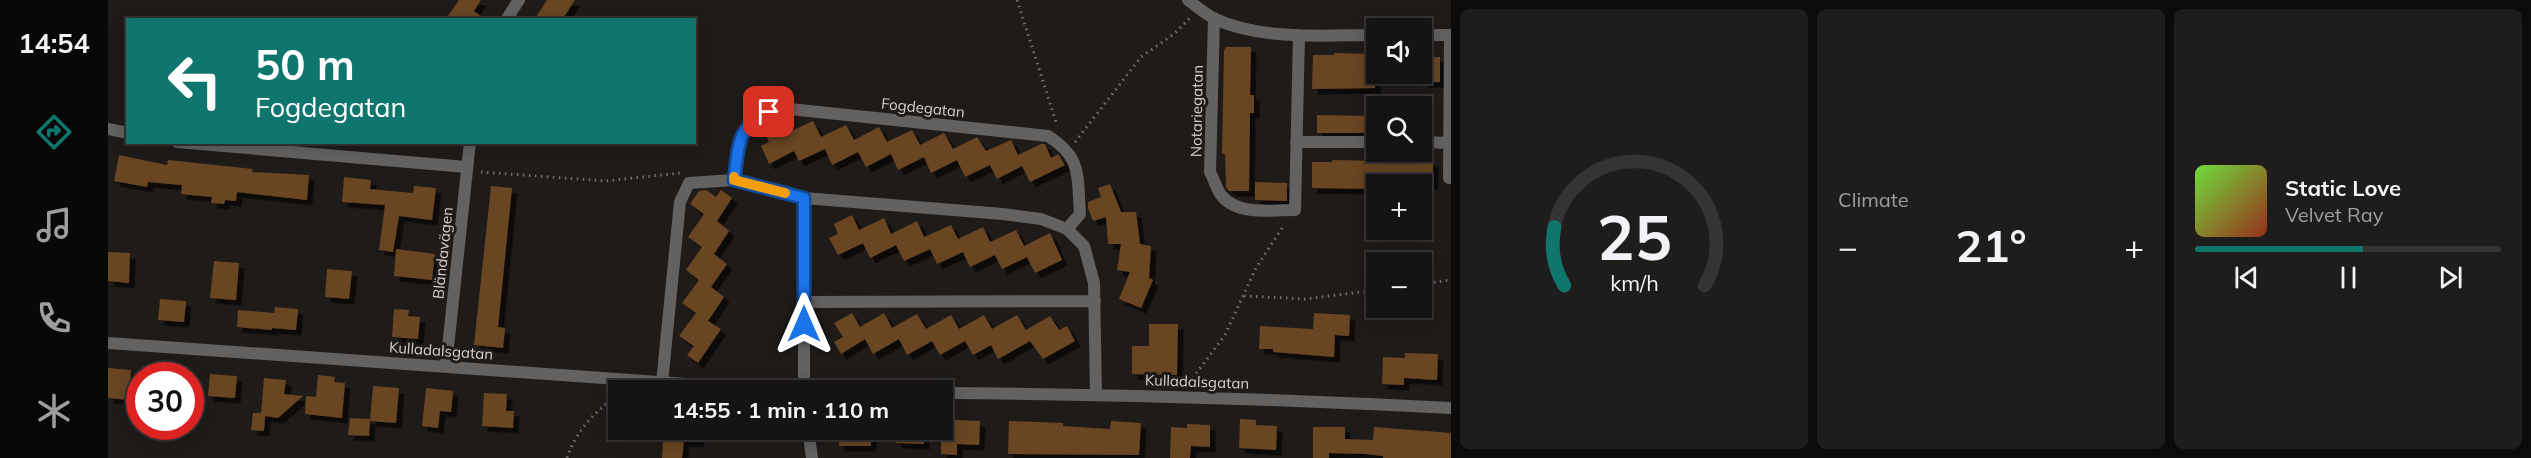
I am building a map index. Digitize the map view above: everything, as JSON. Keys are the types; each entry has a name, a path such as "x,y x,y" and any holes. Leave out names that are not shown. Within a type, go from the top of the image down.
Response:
{"street":[{"path":"507,18 519,0"},
{"path":"1188,0 1214,18 1246,28 1299,35 1366,35"},
{"name":"Notariegatan","path":"1214,18 1210,172 1221,195 1233,205 1249,210 1295,210"},
{"path":"1295,210 1299,35"},
{"path":"1432,35 1451,35 1449,178"},
{"name":"Fogdegatan","path":"734,180 741,134 758,117 780,108 1048,136 1067,151"},
{"path":"108,129 126,133"},
{"path":"1296,142 1366,142"},
{"path":"1432,142 1450,142"},
{"path":"198,144 466,169"},
{"name":"Bländavägen","path":"446,366 470,144"},
{"path":"1066,229 1080,214 1077,167 1067,151"},
{"path":"662,380 680,202 689,183 734,180 804,198 1003,214 1041,219 1066,229 1084,246 1094,283 1096,394"},
{"path":"804,198 804,380"},
{"path":"804,302 1095,301"},
{"name":"Kulladalsgatan","path":"108,343 624,380"},
{"name":"Kulladalsgatan","path":"953,393 1179,396 1451,408"},
{"path":"810,440 812,458"}],"path":[{"path":"1017,0 1067,151"},
{"path":"1067,151 1142,57 1174,33 1199,9"},
{"path":"466,169 606,182 689,171 693,173 696,182"},
{"path":"1179,396 1225,335 1269,246 1295,210"},
{"path":"1432,283 1451,280"},
{"path":"1244,296 1306,299 1366,291"},
{"path":"567,458 573,441 600,408 608,402"}],"building":[{"path":"459,0 481,0 474,11 483,18 446,18"},
{"path":"547,0 575,0 563,18 535,18"},
{"path":"1226,47 1251,47 1250,95 1254,95 1254,113 1250,113 1249,191 1229,191 1226,187 1225,154 1222,154 1224,51"},
{"path":"1334,53 1366,54 1366,84 1375,84 1375,88 1312,89 1313,55 1334,55"},
{"path":"1432,57 1440,57 1440,82 1432,82"},
{"path":"1317,115 1366,116 1366,133 1317,133"},
{"path":"780,118 787,133 813,121 821,137 846,125 854,140 879,127 887,142 912,130 920,145 944,133 953,149 977,137 986,151 1011,140 1018,155 1045,144 1051,158 1058,154 1065,165 1030,182 1022,166 997,179 990,165 965,177 957,160 931,173 924,157 898,170 891,154 866,167 858,152 832,165 825,149 799,161 794,151 769,164 761,146 769,142 762,127"},
{"path":"119,155 167,165 168,160 253,169 252,172 309,175 307,200 237,192 236,201 225,200 224,204 211,203 212,197 181,194 182,185 148,182 147,187 114,181"},
{"path":"1332,160 1433,162 1433,184 1432,174 1366,174 1366,189 1312,188 1312,162 1332,162"},
{"path":"344,177 371,180 370,189 413,193 414,186 436,188 432,220 399,216 393,252 379,250 385,205 342,202"},
{"path":"1255,182 1287,183 1287,201 1255,200"},
{"path":"1110,184 1121,212 1136,212 1140,244 1151,246 1149,278 1153,280 1141,308 1119,299 1130,272 1117,270 1121,244 1108,244 1106,217 1093,221 1088,208 1088,202 1101,197 1098,188"},
{"path":"491,186 512,188 498,327 505,328 503,348 474,345"},
{"path":"706,190 716,197 721,190 732,198 717,221 729,231 714,254 727,264 711,287 724,297 708,321 721,329 698,363 687,355 694,346 679,336 696,313 682,303 699,280 686,270 702,247 688,237 704,214 690,204 699,191"},
{"path":"852,215 859,230 884,218 891,234 917,221 924,237 951,225 958,239 983,227 990,242 1016,230 1024,246 1050,233 1062,260 1035,273 1027,257 1002,269 995,255 970,267 963,252 937,264 930,249 904,261 896,245 870,258 863,243 838,255 829,238 838,234 834,224"},
{"path":"396,249 435,254 432,280 394,276"},
{"path":"108,252 130,253 129,283 108,281"},
{"path":"214,261 239,263 236,300 210,298"},
{"path":"327,269 352,271 349,299 325,297"},
{"path":"160,299 186,301 184,322 158,320"},
{"path":"275,307 298,309 296,330 237,327 238,310 274,313"},
{"path":"394,309 409,310 408,316 420,317 418,339 392,337"},
{"path":"852,313 860,327 884,313 892,328 917,314 926,329 951,315 959,329 984,315 992,329 1017,315 1026,330 1050,316 1059,330 1067,326 1075,341 1043,359 1030,341 998,359 991,345 973,355 965,341 940,355 932,341 907,355 899,339 873,354 865,339 841,354 834,342 843,337 834,323"},
{"path":"1314,313 1350,315 1349,336 1335,335 1334,357 1259,349 1260,326 1313,329"},
{"path":"1149,324 1178,324 1177,375 1132,374 1132,346 1149,346"},
{"path":"1405,353 1438,354 1437,380 1404,378 1404,385 1382,384 1383,357 1405,358"},
{"path":"108,368 126,370 126,400 108,398"},
{"path":"210,374 237,376 235,398 208,396"},
{"path":"318,375 335,377 334,382 345,383 342,418 305,414 306,396 316,397"},
{"path":"264,378 286,380 284,394 303,396 278,418 265,416 264,431 251,430 253,413 261,413"},
{"path":"373,386 399,388 396,423 370,421"},
{"path":"426,388 453,391 451,412 440,411 438,428 422,426"},
{"path":"484,393 507,394 506,411 514,411 513,428 482,426"},
{"path":"350,418 370,419 369,436 348,435"},
{"path":"1240,419 1256,420 1256,425 1277,426 1276,450 1239,448"},
{"path":"955,420 980,421 979,445 957,444 957,455 941,454 941,440 953,440"},
{"path":"1009,421 1063,423 1063,426 1110,429 1111,421 1141,423 1139,455 1008,454"},
{"path":"1187,424 1210,425 1210,447 1191,446 1190,458 1170,458 1171,427 1187,428"},
{"path":"1313,427 1345,427 1345,439 1373,440 1374,427 1451,433 1451,458 1383,458 1383,456 1366,454 1329,453 1329,458 1313,458"},
{"path":"663,440 698,440 698,442 684,441 682,458 662,458"},
{"path":"839,440 871,440 871,446 839,446"},
{"path":"896,440 924,440 924,444 896,443"}],"slow traffic":[{"path":"734,177 734,180 785,193"}],"route":[{"path":"769,112 758,117 741,134 734,180 804,198 804,324"}]}
